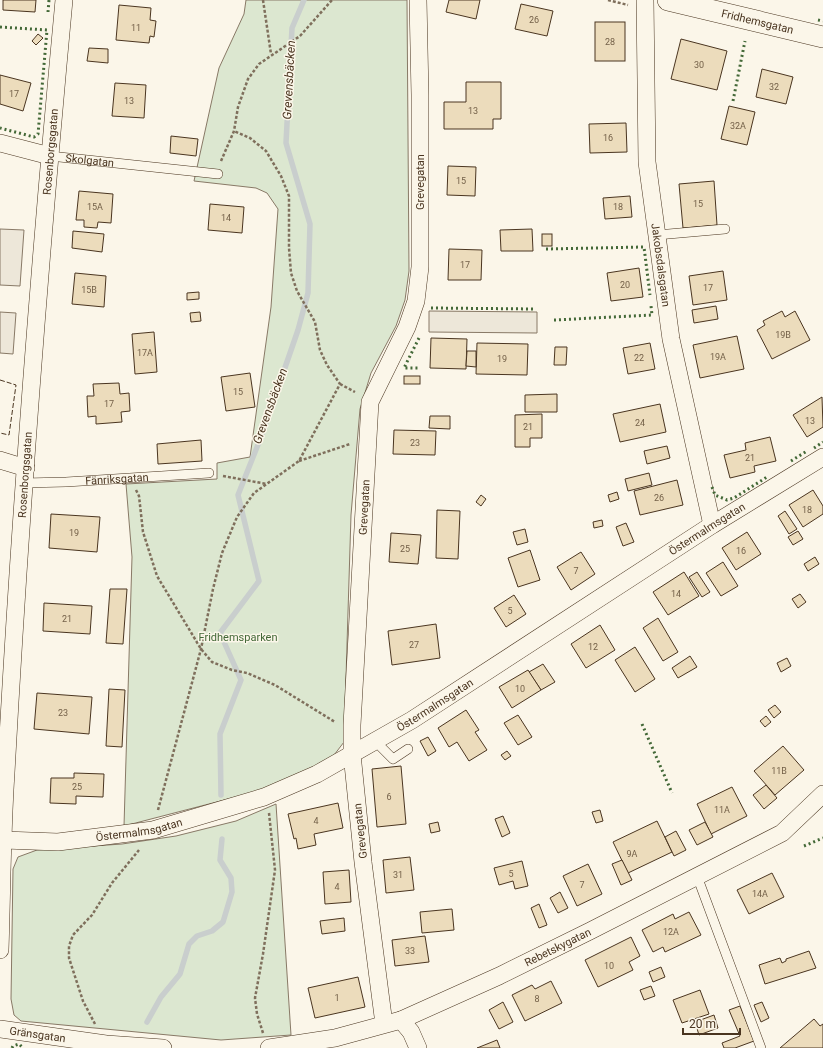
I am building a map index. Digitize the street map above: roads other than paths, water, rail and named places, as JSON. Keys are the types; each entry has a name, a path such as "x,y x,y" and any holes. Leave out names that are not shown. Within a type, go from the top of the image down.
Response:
{"street":[{"name":"Rosenborgsgatan","path":"0,950 4,840 3,775 50,156 64,0"},
{"name":"Grevegatan","path":"384,1024 363,862 352,754 370,402 407,327 416,301 420,267 420,95 418,0"},
{"name":"Jakobsdalsgatan","path":"645,0 647,162 671,339 712,525"},
{"name":"Fridhemsgatan","path":"668,0 823,37"},
{"name":"Skolgatan","path":"0,143 50,156"},
{"name":"Östermalmsgatan","path":"4,840 58,842 153,830 264,797 318,774 412,720 712,525 823,457"},
{"name":"Fänriksgatan","path":"0,460 25,475"},
{"name":"Rebetskygatan","path":"273,1044 336,1038 401,1020 499,976 782,833 823,794"},
{"path":"401,1020 411,1032 418,1048"},
{"name":"Gränsgatan","path":"0,1029 106,1044 155,1047"}],"lane":[{"name":"Skolgatan","path":"50,156 218,174"},
{"path":"657,235 725,229"},
{"name":"Fänriksgatan","path":"25,475 129,478 208,473"},
{"path":"379,739 381,747 393,759 408,749"},
{"path":"698,876 761,1048"}],"waterway":[{"name":"Grevensbäcken","path":"221,795 220,734 241,680 220,633 259,581 238,495 261,437 298,330 308,293 310,224 286,143 292,28 304,0"},
{"name":"Grevensbäcken","path":"147,1022 161,997 180,974 189,944 197,936 212,931 223,922 232,892 231,878 220,860 222,839"}],"park label":[{"name":"Fridhemsparken","path":"238,637"}]}
